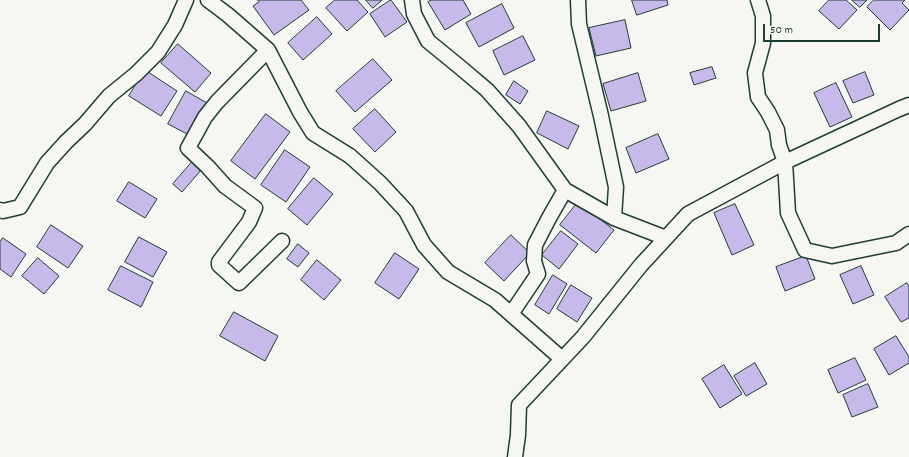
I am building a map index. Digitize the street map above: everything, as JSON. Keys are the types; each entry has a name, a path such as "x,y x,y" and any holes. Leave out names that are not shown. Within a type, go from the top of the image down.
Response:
{"street":[{"path":"0,210 3,211 20,207 47,164 66,142 85,124 109,96 136,74 158,52 175,25 186,0"},
{"path":"208,0 228,14 268,50 300,112 313,133 350,156 380,183 406,211 424,245 448,272 495,300 562,359"},
{"path":"412,0 414,14 428,41 487,90 520,126 565,190 614,218 666,238"},
{"path":"578,0 579,24 616,187 614,218"},
{"path":"758,0 762,16 763,43 755,73 758,97 777,130 779,145 785,162 788,213 805,250 832,256 896,243 909,234"},
{"path":"268,50 217,102 205,117 188,148 225,186 255,208 249,222 219,262 219,265 239,283 282,241"},
{"path":"515,457 518,435 519,405 583,337 641,265 688,214 785,162 909,105"},
{"path":"512,314 538,274 534,261 535,245 565,190"}],"building":[{"path":"258,0 301,0 309,10 274,35 253,6 259,2"},
{"path":"335,0 357,0 368,12 347,31 326,8"},
{"path":"366,0 382,0 373,8"},
{"path":"391,0 407,22 385,37 370,14"},
{"path":"432,0 463,0 471,14 445,30 428,2"},
{"path":"632,0 667,0 668,5 637,15"},
{"path":"829,0 846,0 857,10 839,29 819,11"},
{"path":"852,0 867,0 860,7"},
{"path":"874,0 905,0 902,3 909,10 890,30 867,7"},
{"path":"502,4 514,28 479,47 466,23"},
{"path":"317,17 332,34 303,60 288,43"},
{"path":"625,20 631,48 596,56 589,28"},
{"path":"523,36 535,60 504,75 493,51"},
{"path":"178,44 211,73 195,92 161,63"},
{"path":"373,59 392,80 355,112 336,91"},
{"path":"712,67 716,78 694,85 690,73"},
{"path":"145,70 177,91 161,116 129,96"},
{"path":"865,72 874,95 853,103 843,81"},
{"path":"638,73 646,101 611,111 603,84"},
{"path":"514,81 528,91 520,104 506,95"},
{"path":"836,83 852,117 830,127 814,93"},
{"path":"186,91 207,103 189,135 168,124"},
{"path":"375,109 396,132 375,152 353,129"},
{"path":"547,111 579,126 568,149 537,133"},
{"path":"266,114 290,132 255,179 231,161"},
{"path":"658,134 669,159 636,173 626,148"},
{"path":"285,150 310,167 286,202 261,185"},
{"path":"193,161 202,169 182,192 173,184"},
{"path":"314,178 333,194 307,225 288,209"},
{"path":"129,182 157,199 145,218 117,201"},
{"path":"578,202 614,230 596,253 560,225"},
{"path":"735,204 754,245 732,255 714,213"},
{"path":"51,225 83,246 68,268 37,247"},
{"path":"561,231 578,244 559,269 542,255"},
{"path":"511,235 530,253 504,281 485,263"},
{"path":"139,237 167,252 153,277 125,262"},
{"path":"3,238 26,254 11,277 0,269 0,242"},
{"path":"298,244 309,253 298,267 287,259"},
{"path":"395,253 419,269 399,299 375,283"},
{"path":"806,256 815,279 785,291 776,267"},
{"path":"38,258 59,276 44,294 22,276"},
{"path":"317,260 341,280 324,300 301,280"},
{"path":"121,266 153,282 141,307 108,290"},
{"path":"861,266 874,295 853,304 840,275"},
{"path":"553,275 567,284 549,314 535,305"},
{"path":"907,283 909,286 909,318 901,322 885,297"},
{"path":"571,285 592,298 577,322 557,309"},
{"path":"234,312 278,336 265,361 220,336"},
{"path":"896,336 909,357 909,363 889,375 874,349"},
{"path":"855,358 866,380 838,393 828,370"},
{"path":"755,363 767,384 746,396 734,376"},
{"path":"724,365 742,394 720,408 702,379"},
{"path":"868,384 878,407 852,417 843,395"}]}
